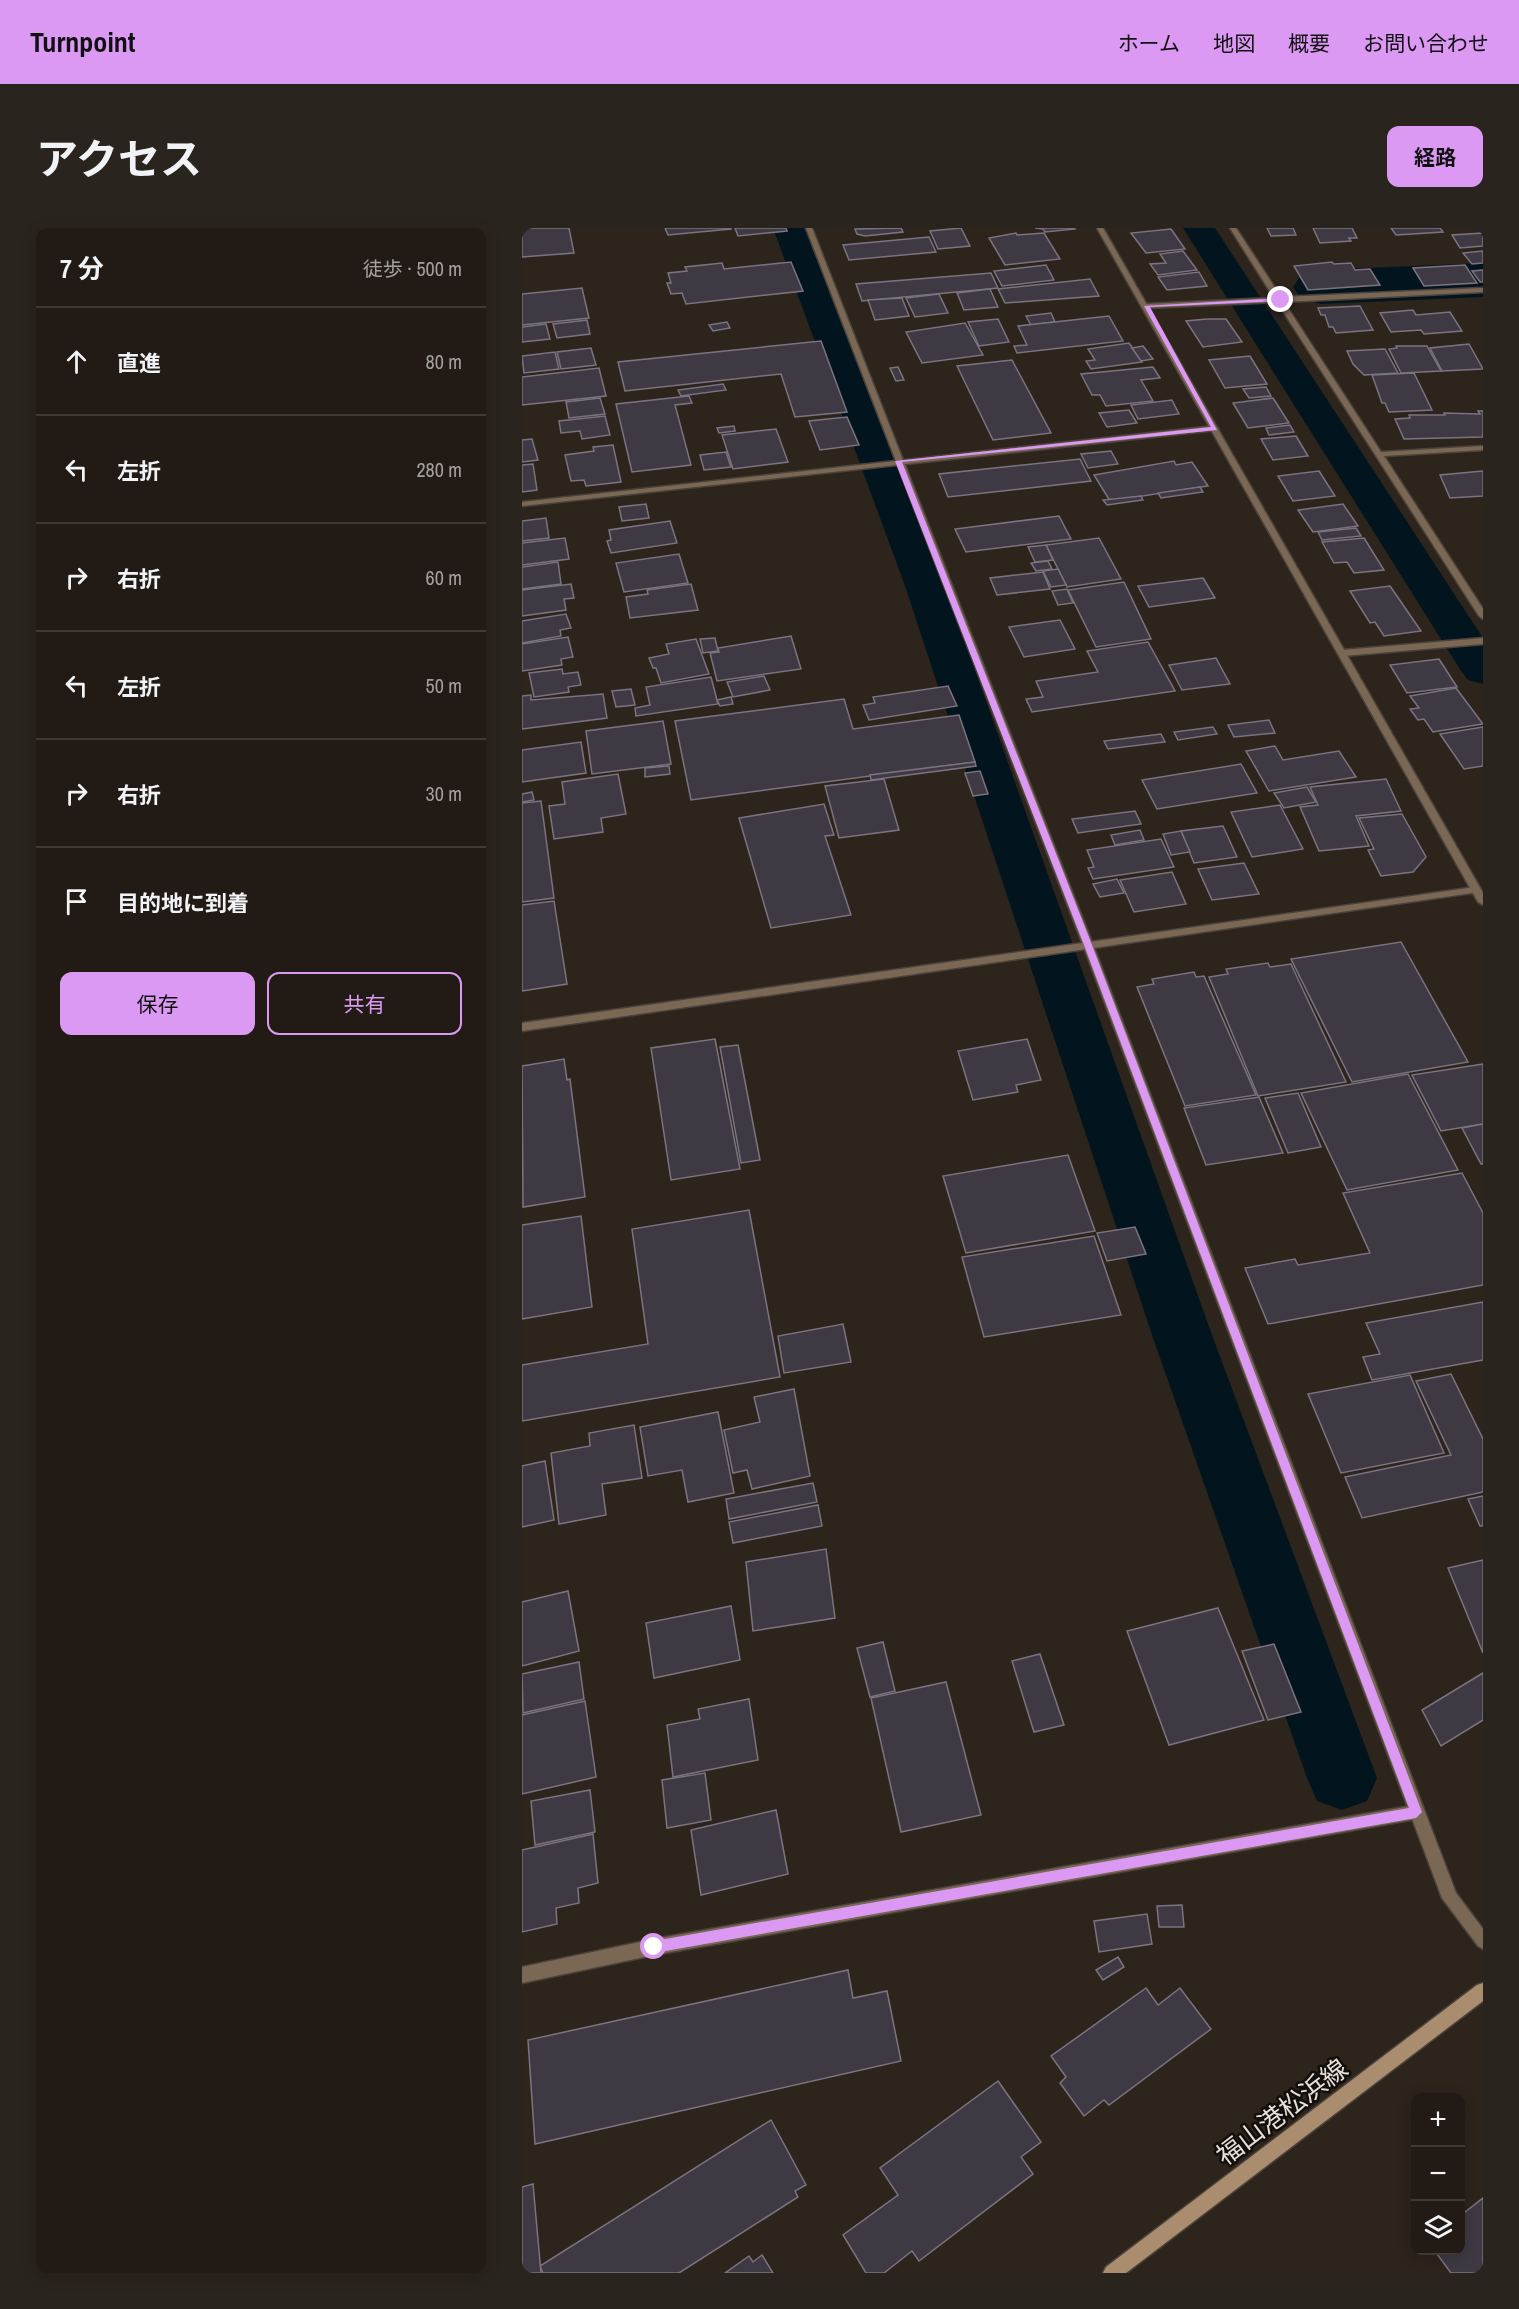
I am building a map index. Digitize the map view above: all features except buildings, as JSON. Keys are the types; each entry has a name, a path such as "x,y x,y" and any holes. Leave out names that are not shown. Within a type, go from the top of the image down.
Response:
{"main road":[{"name":"福山港松浜線","path":"1112,2273 1483,1991"}],"street":[{"path":"809,228 1088,945 1416,1812 1450,1898 1483,1941"},
{"path":"1100,228 1483,902"},
{"path":"1233,228 1483,615"},
{"path":"1146,306 1483,290"},
{"path":"522,504 1215,428"},
{"path":"1379,454 1483,448"},
{"path":"1343,653 1483,641"},
{"path":"522,1027 1475,890"},
{"path":"522,1975 654,1947 1416,1812"}],"waterway":[{"path":"789,228 924,583 1182,1335 1342,1778"},
{"path":"1199,228 1483,671"},
{"path":"1321,287 1483,280"}],"route":[{"path":"654,1947 1416,1812 1088,945 898,461 1215,428 1146,306 1281,300"}]}
